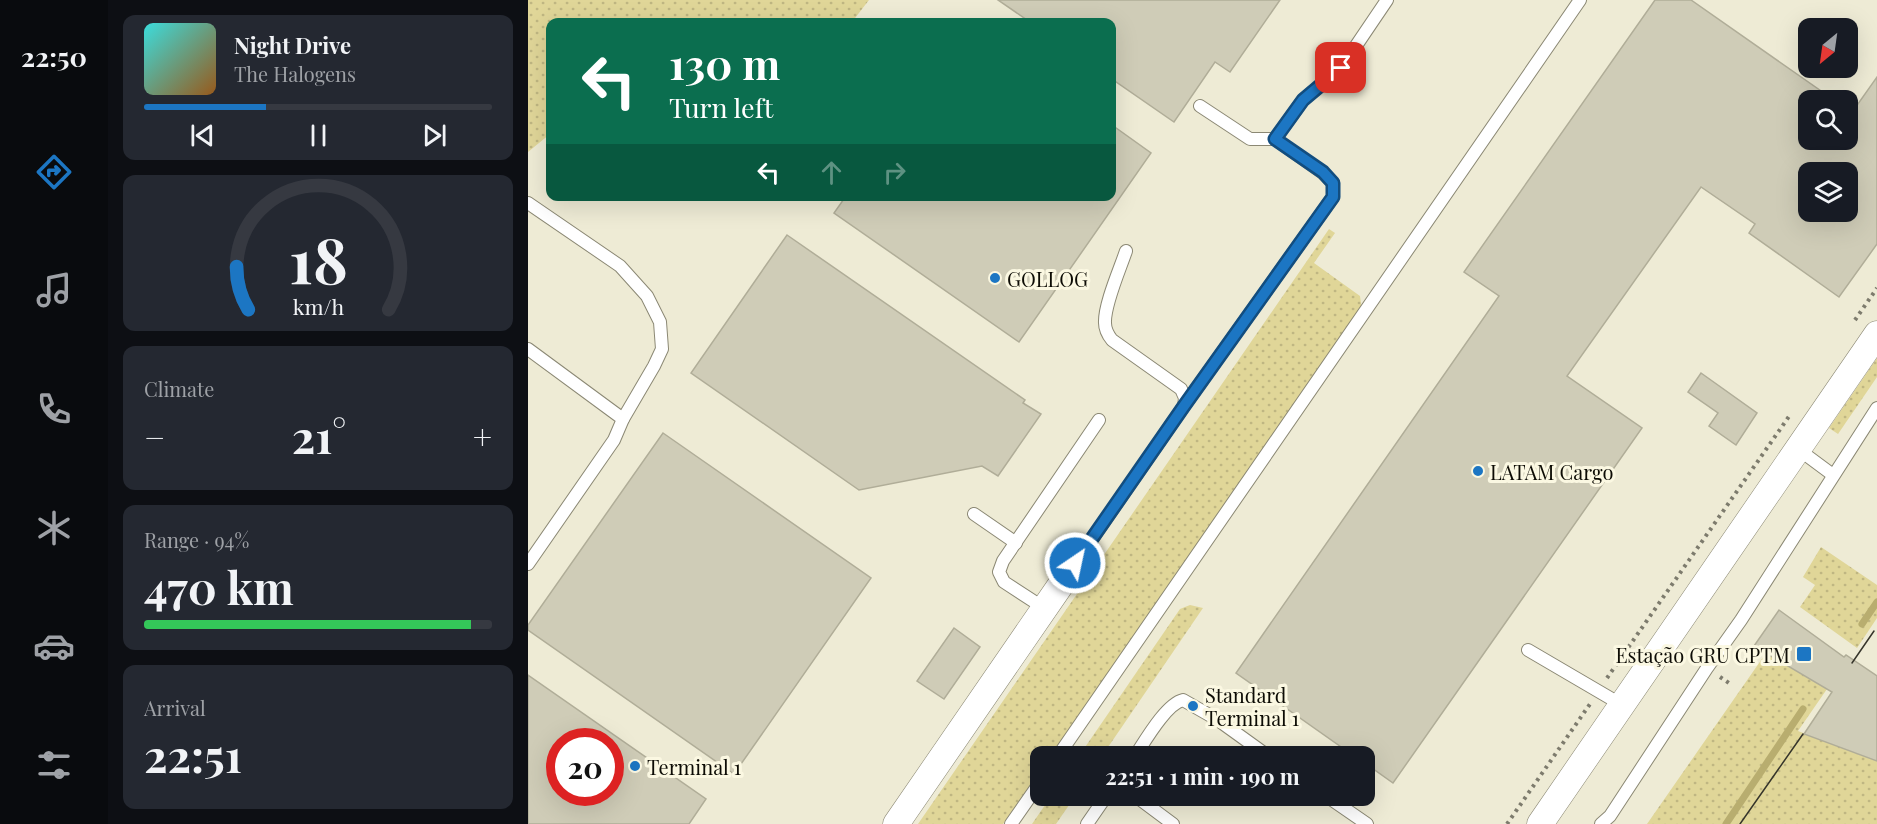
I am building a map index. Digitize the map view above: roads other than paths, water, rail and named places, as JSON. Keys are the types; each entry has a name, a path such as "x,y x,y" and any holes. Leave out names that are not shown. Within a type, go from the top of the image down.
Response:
{"street":[{"path":"1540,824 1877,334"},
{"path":"896,824 1062,583"}],"lane":[{"path":"1275,139 1303,100 1341,68 1387,0"},
{"path":"1065,746 1580,0"},
{"path":"1062,583 1184,406 1333,197 1333,183 1323,172 1275,139 1250,140 1200,106"},
{"path":"528,202 620,266 647,296 660,322 662,349 623,419 614,440 528,564"},
{"path":"1126,251 1106,313 1107,334 1112,340 1181,389 1185,398 1184,406"},
{"path":"528,349 623,419"},
{"path":"1601,824 1610,816 1741,620 1877,408"},
{"path":"1044,608 1004,582 999,572 1003,561 1099,420"},
{"path":"1798,449 1833,475"},
{"path":"974,514 1016,543"},
{"path":"1528,650 1622,705"},
{"path":"1142,746 1165,714 1178,701 1183,700 1218,720 1254,746"},
{"path":"1011,824 1030,797"},
{"path":"1087,824 1099,806"},
{"path":"1149,806 1173,824"},
{"path":"1341,806 1367,824"}],"waterway":[{"path":"1862,624 1877,602"},
{"path":"1726,824 1803,709"}],"tram line":[{"path":"1852,663 1874,631"},
{"path":"1740,824 1803,734"}],"place":[{"name":"GOLLOG","path":"995,278"},
{"name":"LATAM Cargo","path":"1478,471"},
{"name":"Estação GRU CPTM","path":"1804,654"},
{"name":"Standard Terminal 1","path":"1193,706"},
{"name":"Terminal 1","path":"635,766"}]}
